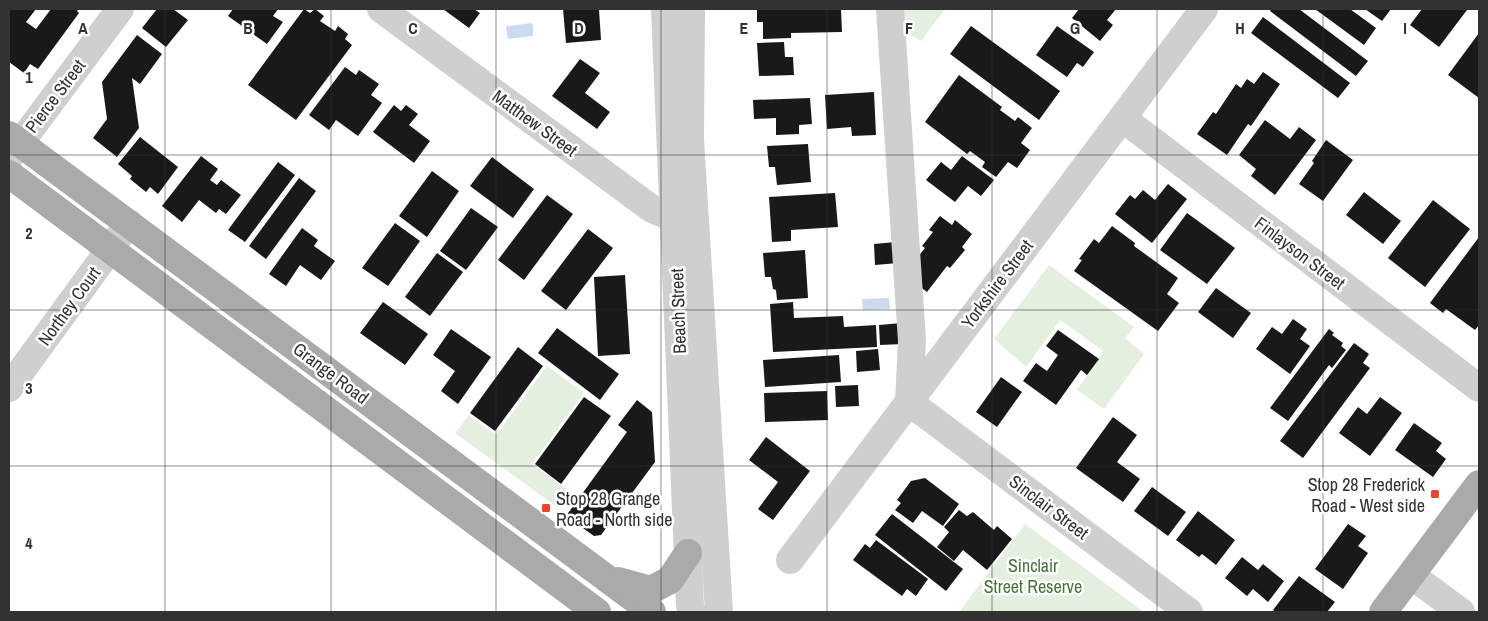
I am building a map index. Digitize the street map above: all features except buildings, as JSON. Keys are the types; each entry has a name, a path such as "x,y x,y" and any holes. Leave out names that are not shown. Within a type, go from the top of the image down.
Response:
{"main road":[{"name":"Grange Road","path":"12,146 129,223 652,612"},
{"name":"Grange Road","path":"9,174 597,612"},
{"path":"1383,612 1479,484"},
{"path":"607,578 651,590 670,580 688,553"}],"street":[{"name":"Pierce Street","path":"12,146 120,9"},
{"name":"Matthew Street","path":"381,9 652,209 685,217"},
{"name":"Beach Street","path":"665,9 719,612"},
{"name":"Beach Street","path":"691,9 690,139 685,217 688,553 690,606 692,612"},
{"path":"890,9 912,341 909,402"},
{"name":"Yorkshire Street","path":"790,560 1204,9"},
{"name":"Finlayson Street","path":"1122,118 1479,388"},
{"name":"Northey Court","path":"9,388 129,223"},
{"name":"Sinclair Street","path":"909,402 1190,612"},
{"path":"1411,575 1461,612"}],"green space":[{"path":"902,9 945,9 921,41 903,30"},
{"path":"1049,265 1134,327 1125,338 1144,354 1104,409 1077,390 1103,351 1060,320 1026,367 994,339"},
{"path":"547,366 584,393 532,464 566,489 554,505 455,433 469,415 496,435"},
{"name":"Sinclair Street Reserve","path":"1025,524 1144,612 959,612"}],"water":[{"path":"532,23 533,36 508,39 507,26"},
{"path":"889,298 890,309 863,310 862,299"}],"place":[{"name":"Stop 28 Frederick Road - West side","path":"1435,494"},
{"name":"Stop 28 Grange Road - North side","path":"546,508"}]}
